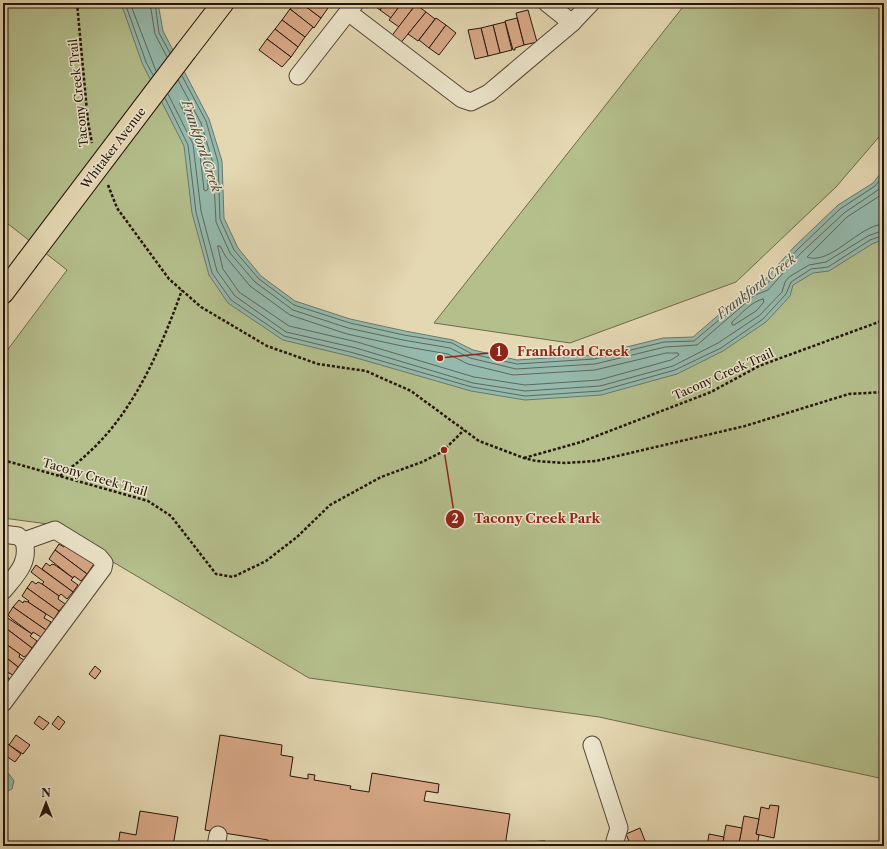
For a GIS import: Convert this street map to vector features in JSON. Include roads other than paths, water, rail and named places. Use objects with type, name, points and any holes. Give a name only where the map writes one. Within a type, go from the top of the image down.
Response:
[{"type":"main road","name":"Whitaker Avenue","points":[[3,293],[223,3]]},
{"type":"street","points":[[547,3],[572,24]]},
{"type":"street","points":[[298,76],[352,8],[462,99],[471,102],[489,93],[572,24],[591,3]]},
{"type":"street","points":[[3,702],[103,568],[104,563],[99,557],[55,530],[24,541]]},
{"type":"street","points":[[3,534],[18,536],[24,541],[27,552],[24,564],[3,591]]},
{"type":"street","points":[[592,745],[619,828],[615,841],[616,846]]},
{"type":"water","points":[[121,3],[158,3],[163,31],[209,119],[222,161],[224,218],[238,248],[261,276],[295,301],[350,319],[453,340],[473,350],[517,360],[594,355],[663,338],[693,337],[751,287],[762,283],[794,247],[838,205],[873,183],[884,169],[884,239],[872,244],[829,271],[813,273],[793,285],[790,296],[766,322],[723,351],[677,374],[601,395],[525,400],[471,391],[353,357],[283,340],[228,303],[209,275],[192,213],[184,146],[142,63]]},
{"type":"water","points":[[3,773],[9,774],[14,781],[12,789],[4,793]]},
{"type":"place","name":"Frankford Creek","points":[[440,358]]},
{"type":"place","name":"Tacony Creek Park","points":[[444,450]]}]
